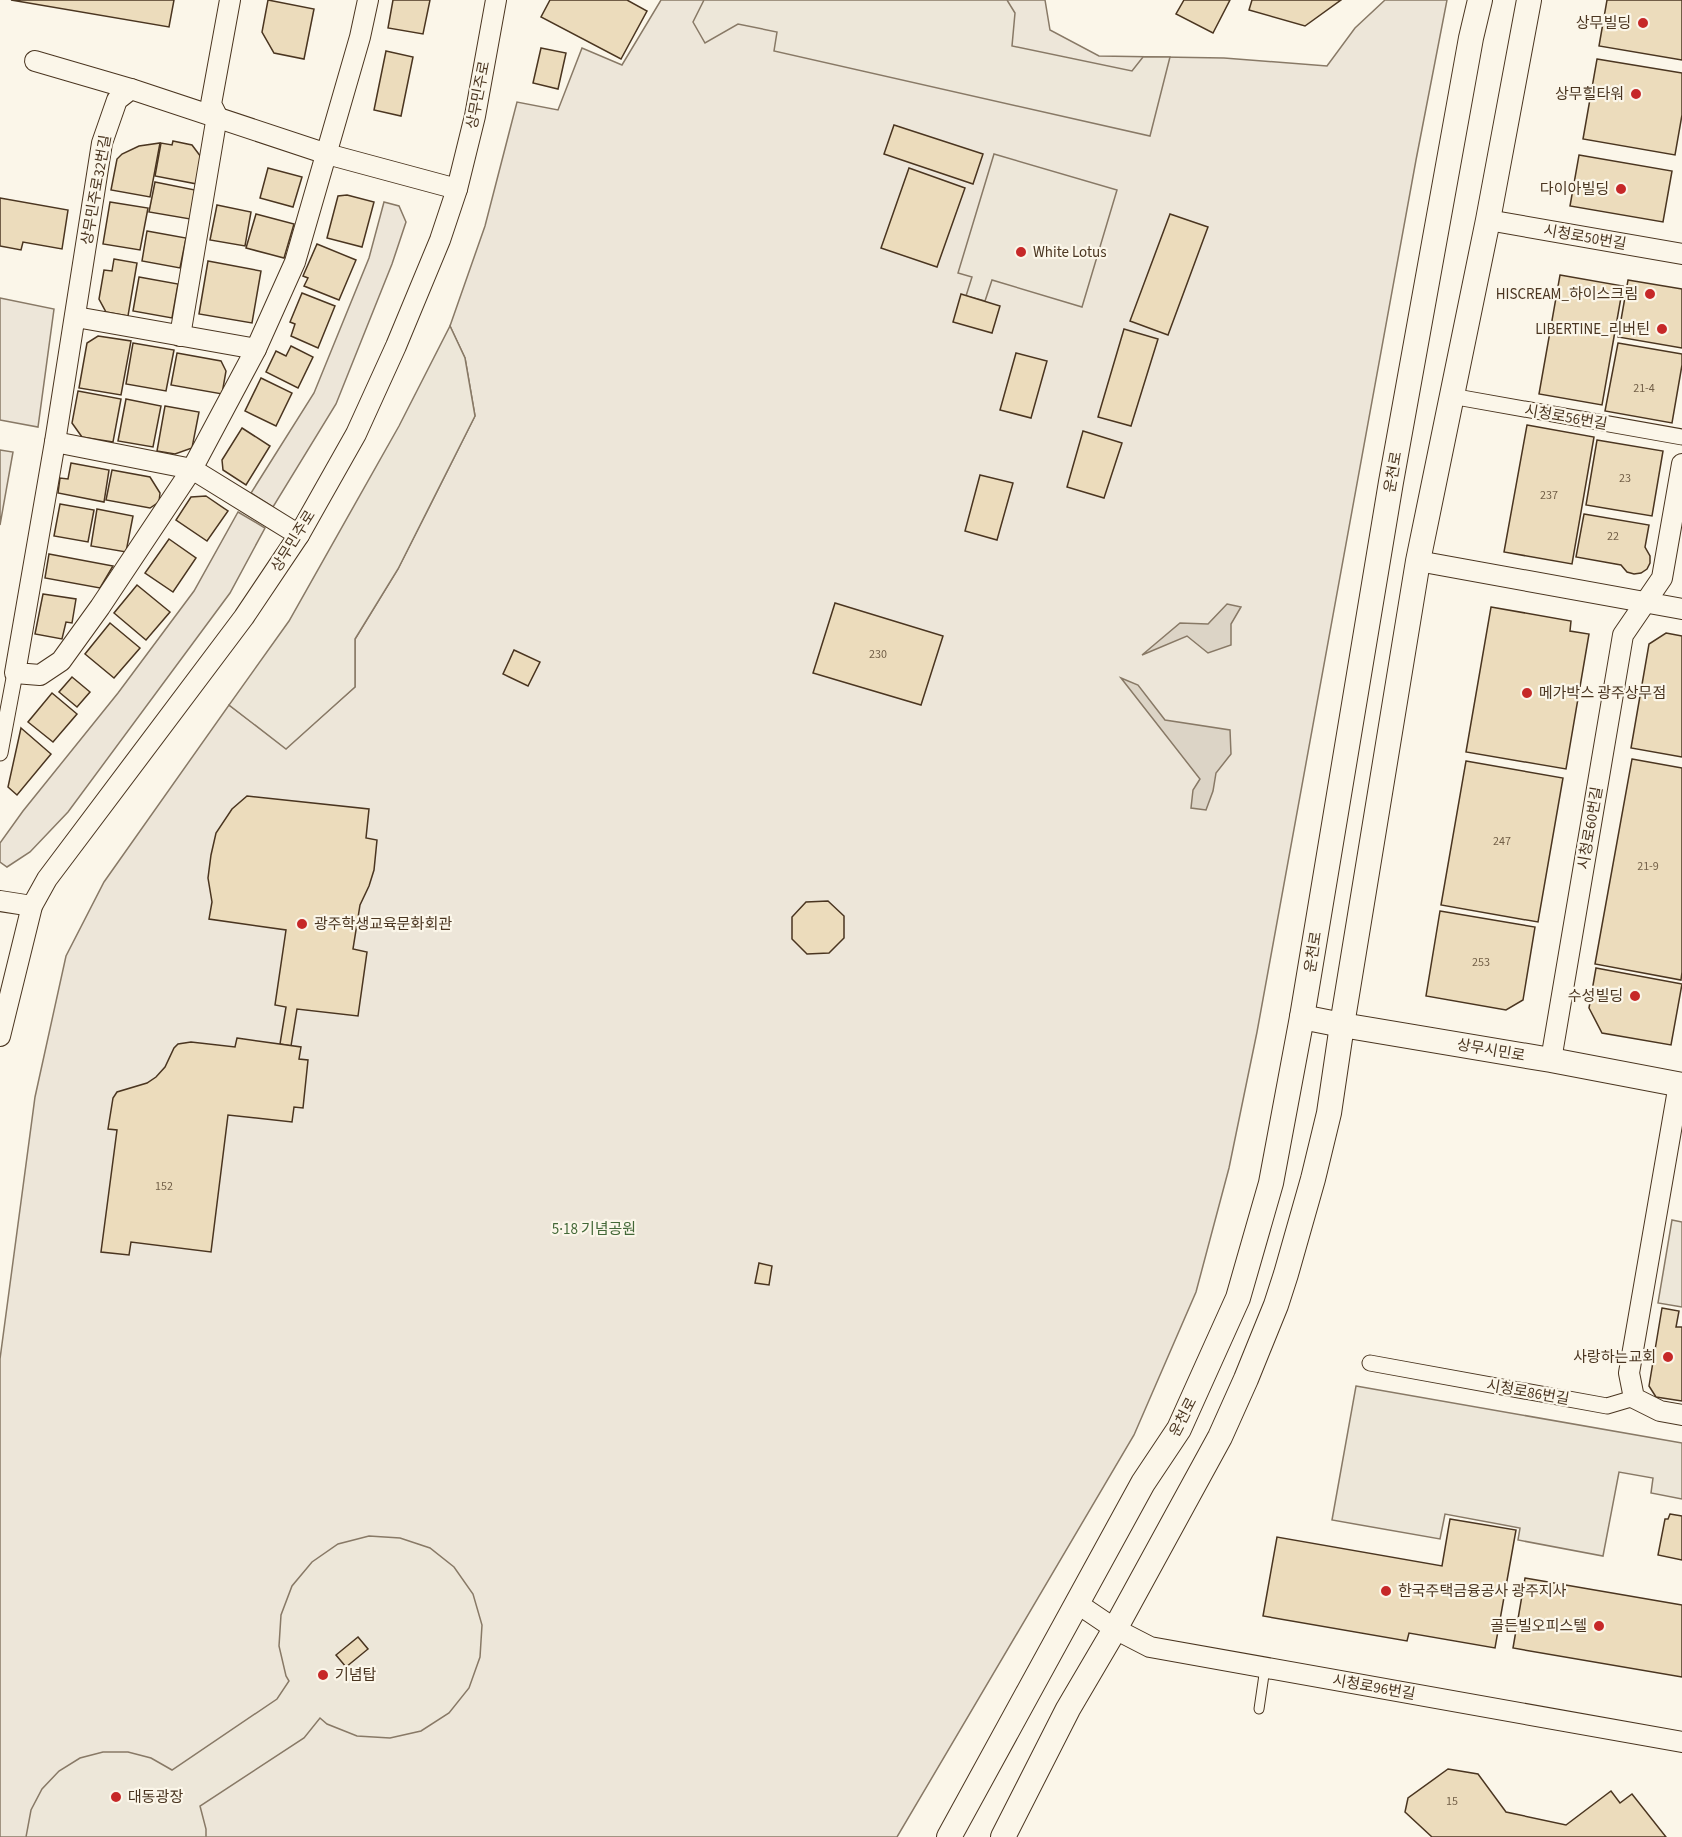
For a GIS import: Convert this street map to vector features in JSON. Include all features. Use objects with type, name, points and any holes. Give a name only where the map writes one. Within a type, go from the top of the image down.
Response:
[{"type":"street","points":[[180,336],[217,116],[212,104],[230,0]]},
{"type":"street","points":[[15,673],[40,675],[61,661],[192,469],[256,349],[295,262],[360,38],[368,0]]},
{"type":"street","name":"상무민주로","points":[[0,1036],[32,906],[47,879],[244,617],[299,535],[360,424],[396,346],[440,240],[457,189],[475,116],[496,0]]},
{"type":"street","name":"운천로","points":[[949,1837],[1143,1483],[1179,1429],[1238,1298],[1271,1183],[1302,1017],[1391,482],[1471,38],[1480,0]]},
{"type":"street","points":[[1003,1837],[1068,1709],[1115,1629],[1220,1437],[1276,1305],[1313,1179],[1329,1113],[1418,561],[1488,220],[1530,0]]},
{"type":"street","points":[[34,61],[217,116],[327,154],[457,189]]},
{"type":"street","name":"상무민주로32번길","points":[[0,753],[55,442],[102,143],[117,100],[131,89]]},
{"type":"street","name":"시청로50번길","points":[[1488,220],[1682,254]]},
{"type":"street","points":[[75,317],[256,349]]},
{"type":"street","name":"시청로56번길","points":[[1451,396],[1682,437]]},
{"type":"street","points":[[55,442],[192,469],[299,535]]},
{"type":"street","points":[[1645,602],[1662,578],[1682,464]]},
{"type":"street","points":[[1418,561],[1682,609]]},
{"type":"street","name":"시청로60번길","points":[[1551,1060],[1623,634],[1645,602]]},
{"type":"street","points":[[0,901],[32,906]]},
{"type":"street","name":"상무시민로","points":[[1302,1017],[1681,1080],[1629,1373],[1634,1398]]},
{"type":"street","name":"시청로86번길","points":[[1370,1364],[1607,1406],[1634,1398]]},
{"type":"street","points":[[1634,1398],[1660,1411],[1682,1415]]},
{"type":"street","name":"시청로96번길","points":[[1078,1604],[1115,1629],[1150,1647],[1682,1742]]},
{"type":"lane","points":[[1259,1709],[1265,1668]]},
{"type":"green space","name":"5·18 기념공원","points":[[661,0],[1045,0],[1050,30],[1099,56],[1224,58],[1327,66],[1355,28],[1385,0],[1447,0],[1257,1032],[1229,1168],[1196,1292],[1134,1435],[897,1837],[0,1837],[0,1359],[35,1097],[66,956],[104,882],[229,705],[286,748],[355,687],[355,639],[398,569],[475,416],[465,358],[450,326],[485,226],[517,102],[558,110],[582,48],[622,65]]},
{"type":"green space","points":[[384,202],[399,206],[406,222],[392,264],[336,404],[273,507],[251,493],[314,393],[369,258]]},
{"type":"green space","points":[[0,298],[54,309],[38,427],[0,420]]},
{"type":"green space","points":[[0,450],[13,452],[0,525]]},
{"type":"green space","points":[[238,512],[265,528],[230,593],[68,812],[30,852],[7,867],[0,862],[0,843],[118,693],[194,591]]},
{"type":"shaded area","points":[[704,0],[1007,0],[1015,13],[1012,46],[1132,71],[1143,57],[1170,57],[1150,136],[774,51],[777,32],[738,24],[705,43],[693,22]]},
{"type":"shaded area","points":[[994,154],[1117,190],[1082,307],[992,280],[985,301],[966,296],[972,277],[958,273]]},
{"type":"shaded area","points":[[450,326],[465,358],[475,416],[398,569],[355,639],[355,687],[286,749],[229,705],[289,621],[399,426]]},
{"type":"shaded area","points":[[1227,604],[1241,607],[1231,624],[1231,645],[1208,653],[1187,636],[1142,655],[1180,623],[1208,624]]},
{"type":"shaded area","points":[[1121,678],[1138,685],[1165,720],[1230,730],[1231,754],[1216,773],[1213,791],[1206,810],[1191,808],[1193,790],[1200,779]]},
{"type":"shaded area","points":[[1672,1220],[1682,1222],[1682,1307],[1658,1303]]},
{"type":"shaded area","points":[[1356,1386],[1682,1443],[1682,1499],[1651,1493],[1653,1478],[1619,1472],[1603,1556],[1518,1540],[1520,1528],[1445,1514],[1440,1539],[1332,1520]]},
{"type":"shaded area","points":[[369,1536],[400,1538],[430,1548],[454,1567],[473,1594],[482,1625],[480,1657],[469,1688],[449,1713],[421,1731],[390,1738],[357,1736],[327,1724],[320,1718],[304,1738],[200,1806],[206,1837],[26,1837],[31,1810],[42,1789],[59,1771],[80,1758],[103,1752],[128,1752],[151,1758],[172,1770],[277,1699],[289,1681],[279,1646],[281,1615],[292,1586],[312,1562],[338,1544]]},
{"type":"building","points":[[11,0],[174,0],[169,27]]},
{"type":"building","points":[[268,0],[314,9],[304,59],[274,53],[262,32]]},
{"type":"building","points":[[393,0],[430,0],[423,34],[388,28]]},
{"type":"building","points":[[550,0],[627,0],[647,11],[621,59],[541,17]]},
{"type":"building","points":[[1184,0],[1230,0],[1213,33],[1176,14]]},
{"type":"building","points":[[1252,0],[1341,0],[1305,26],[1249,10]]},
{"type":"building","name":"상무빌딩","points":[[1607,0],[1682,0],[1682,60],[1599,46]]},
{"type":"building","points":[[541,48],[566,53],[558,89],[533,83]]},
{"type":"building","points":[[386,51],[413,57],[401,116],[374,110]]},
{"type":"building","name":"상무힐타워","points":[[1597,59],[1682,73],[1682,115],[1675,155],[1583,139]]},
{"type":"building","points":[[894,125],[983,154],[973,184],[884,154]]},
{"type":"building","points":[[173,141],[192,145],[201,157],[197,184],[155,176],[161,143],[172,145]]},
{"type":"building","points":[[160,143],[150,197],[111,190],[117,159],[122,154],[139,146]]},
{"type":"building","name":"다이아빌딩","points":[[1579,155],[1672,171],[1663,222],[1570,206]]},
{"type":"building","points":[[268,168],[302,177],[293,207],[260,198]]},
{"type":"building","points":[[909,168],[965,188],[937,267],[881,248]]},
{"type":"building","points":[[155,182],[195,190],[190,219],[149,212]]},
{"type":"building","points":[[347,195],[374,202],[362,247],[327,238],[338,196]]},
{"type":"building","points":[[0,198],[68,210],[62,249],[23,242],[21,250],[0,246]]},
{"type":"building","points":[[110,202],[148,208],[140,250],[103,244]]},
{"type":"building","points":[[217,205],[251,212],[245,246],[210,240]]},
{"type":"building","points":[[256,214],[294,224],[284,258],[246,248]]},
{"type":"building","points":[[1170,214],[1208,227],[1168,335],[1130,321]]},
{"type":"building","points":[[147,231],[186,238],[180,268],[142,261]]},
{"type":"building","points":[[317,244],[356,260],[339,300],[304,286],[308,278],[303,276]]},
{"type":"building","points":[[114,259],[137,263],[128,316],[106,312],[99,299],[104,270],[112,271]]},
{"type":"building","points":[[208,261],[261,271],[252,323],[199,314]]},
{"type":"building","points":[[1560,275],[1623,286],[1602,405],[1539,394]]},
{"type":"building","points":[[139,277],[178,284],[172,318],[133,311]]},
{"type":"building","points":[[1628,280],[1682,289],[1682,348],[1618,337]]},
{"type":"building","points":[[302,293],[335,306],[318,348],[291,336],[295,324],[290,322]]},
{"type":"building","points":[[961,294],[1000,306],[992,333],[953,322]]},
{"type":"building","points":[[1124,329],[1158,339],[1131,426],[1098,417]]},
{"type":"building","points":[[98,336],[131,341],[121,395],[79,388],[87,343]]},
{"type":"building","points":[[133,343],[174,350],[166,391],[126,384]]},
{"type":"building","points":[[1618,343],[1682,354],[1672,423],[1605,411]]},
{"type":"building","points":[[291,346],[313,357],[298,388],[266,372],[276,351],[286,356]]},
{"type":"building","points":[[177,353],[221,361],[226,371],[222,394],[171,385]]},
{"type":"building","points":[[1016,353],[1047,361],[1031,418],[1000,410]]},
{"type":"building","points":[[261,378],[292,393],[276,426],[245,411]]},
{"type":"building","points":[[78,391],[121,399],[113,442],[82,437],[72,423]]},
{"type":"building","points":[[126,399],[161,406],[153,447],[118,441]]},
{"type":"building","points":[[165,406],[199,412],[192,448],[175,454],[157,451]]},
{"type":"building","points":[[1527,425],[1594,437],[1572,564],[1504,552]]},
{"type":"building","points":[[242,428],[270,446],[246,485],[223,470],[222,460]]},
{"type":"building","points":[[1083,431],[1122,443],[1104,498],[1067,487]]},
{"type":"building","points":[[1597,440],[1663,451],[1652,516],[1586,505]]},
{"type":"building","points":[[71,463],[109,470],[104,502],[58,493],[60,478],[68,479]]},
{"type":"building","points":[[112,470],[150,477],[160,493],[159,502],[150,508],[106,500]]},
{"type":"building","points":[[980,475],[1013,483],[997,540],[965,531]]},
{"type":"building","points":[[206,496],[228,511],[207,541],[176,520],[191,497]]},
{"type":"building","points":[[60,504],[94,510],[88,542],[54,536]]},
{"type":"building","points":[[97,509],[133,516],[126,552],[91,546]]},
{"type":"building","points":[[1584,514],[1649,525],[1645,547],[1650,556],[1647,569],[1634,574],[1627,572],[1621,565],[1576,557]]},
{"type":"building","points":[[169,539],[196,558],[173,592],[145,573]]},
{"type":"building","points":[[49,554],[113,566],[100,588],[45,578]]},
{"type":"building","points":[[137,585],[170,612],[146,640],[114,613]]},
{"type":"building","points":[[43,594],[76,599],[72,623],[66,622],[62,639],[35,634]]},
{"type":"building","points":[[835,603],[943,636],[921,705],[813,673]]},
{"type":"building","name":"메가박스 광주상무점","points":[[1491,607],[1571,621],[1570,631],[1589,634],[1566,769],[1466,752]]},
{"type":"building","points":[[110,623],[140,648],[114,678],[85,654]]},
{"type":"building","points":[[1666,633],[1682,636],[1682,757],[1631,748],[1649,644]]},
{"type":"building","points":[[514,650],[540,662],[528,686],[503,674]]},
{"type":"building","points":[[72,677],[90,692],[77,707],[59,692]]},
{"type":"building","points":[[52,693],[77,714],[53,742],[28,722]]},
{"type":"building","points":[[21,728],[51,754],[17,795],[8,787]]},
{"type":"building","points":[[1632,759],[1682,768],[1681,980],[1595,964]]},
{"type":"building","points":[[1466,761],[1563,778],[1538,922],[1441,905]]},
{"type":"building","name":"광주학생교육문화회관","points":[[247,796],[369,809],[366,838],[377,840],[374,870],[360,905],[353,949],[367,952],[358,1016],[297,1009],[291,1046],[280,1044],[286,1007],[275,1005],[286,930],[209,919],[212,902],[208,878],[216,833],[232,809]]},
{"type":"building","points":[[828,901],[844,916],[844,938],[829,953],[807,954],[792,939],[792,917],[806,902]]},
{"type":"building","points":[[1440,911],[1535,927],[1523,1000],[1506,1010],[1426,996]]},
{"type":"building","name":"수성빌딩","points":[[1596,968],[1682,984],[1671,1045],[1602,1033],[1589,1008]]},
{"type":"building","points":[[237,1038],[301,1047],[299,1059],[308,1060],[303,1108],[294,1107],[292,1122],[228,1115],[211,1252],[131,1242],[129,1255],[101,1252],[117,1130],[108,1129],[113,1098],[117,1092],[147,1083],[156,1077],[165,1067],[178,1044],[191,1042],[235,1047]]},
{"type":"building","points":[[759,1263],[772,1266],[769,1285],[755,1283]]},
{"type":"building","name":"사랑하는교회","points":[[1662,1308],[1679,1311],[1676,1327],[1682,1327],[1682,1401],[1656,1397],[1649,1386]]},
{"type":"building","points":[[1670,1514],[1682,1516],[1682,1560],[1658,1555],[1665,1519],[1668,1519]]},
{"type":"building","name":"한국주택금융공사 광주지사","points":[[1450,1519],[1516,1530],[1495,1648],[1409,1633],[1407,1641],[1263,1616],[1277,1537],[1442,1566]]},
{"type":"building","name":"골든빌오피스텔","points":[[1525,1578],[1682,1605],[1682,1677],[1513,1648]]},
{"type":"building","points":[[358,1637],[368,1649],[346,1667],[336,1655]]},
{"type":"building","points":[[1448,1769],[1478,1774],[1506,1812],[1566,1825],[1611,1791],[1620,1803],[1632,1794],[1666,1837],[1432,1837],[1405,1812],[1408,1798]]},
{"type":"place","name":"상무빌딩","points":[[1643,23]]},
{"type":"place","name":"상무힐타워","points":[[1636,94]]},
{"type":"place","name":"다이아빌딩","points":[[1621,189]]},
{"type":"place","name":"White Lotus","points":[[1021,252]]},
{"type":"place","name":"HISCREAM_하이스크림","points":[[1650,294]]},
{"type":"place","name":"LIBERTINE_리버틴","points":[[1662,329]]},
{"type":"place","name":"메가박스 광주상무점","points":[[1527,693]]},
{"type":"place","name":"광주학생교육문화회관","points":[[302,924]]},
{"type":"place","name":"수성빌딩","points":[[1635,996]]},
{"type":"place","name":"사랑하는교회","points":[[1668,1357]]},
{"type":"place","name":"한국주택금융공사 광주지사","points":[[1386,1591]]},
{"type":"place","name":"골든빌오피스텔","points":[[1599,1626]]},
{"type":"place","name":"기념탑","points":[[323,1675]]},
{"type":"place","name":"대동광장","points":[[116,1797]]}]
